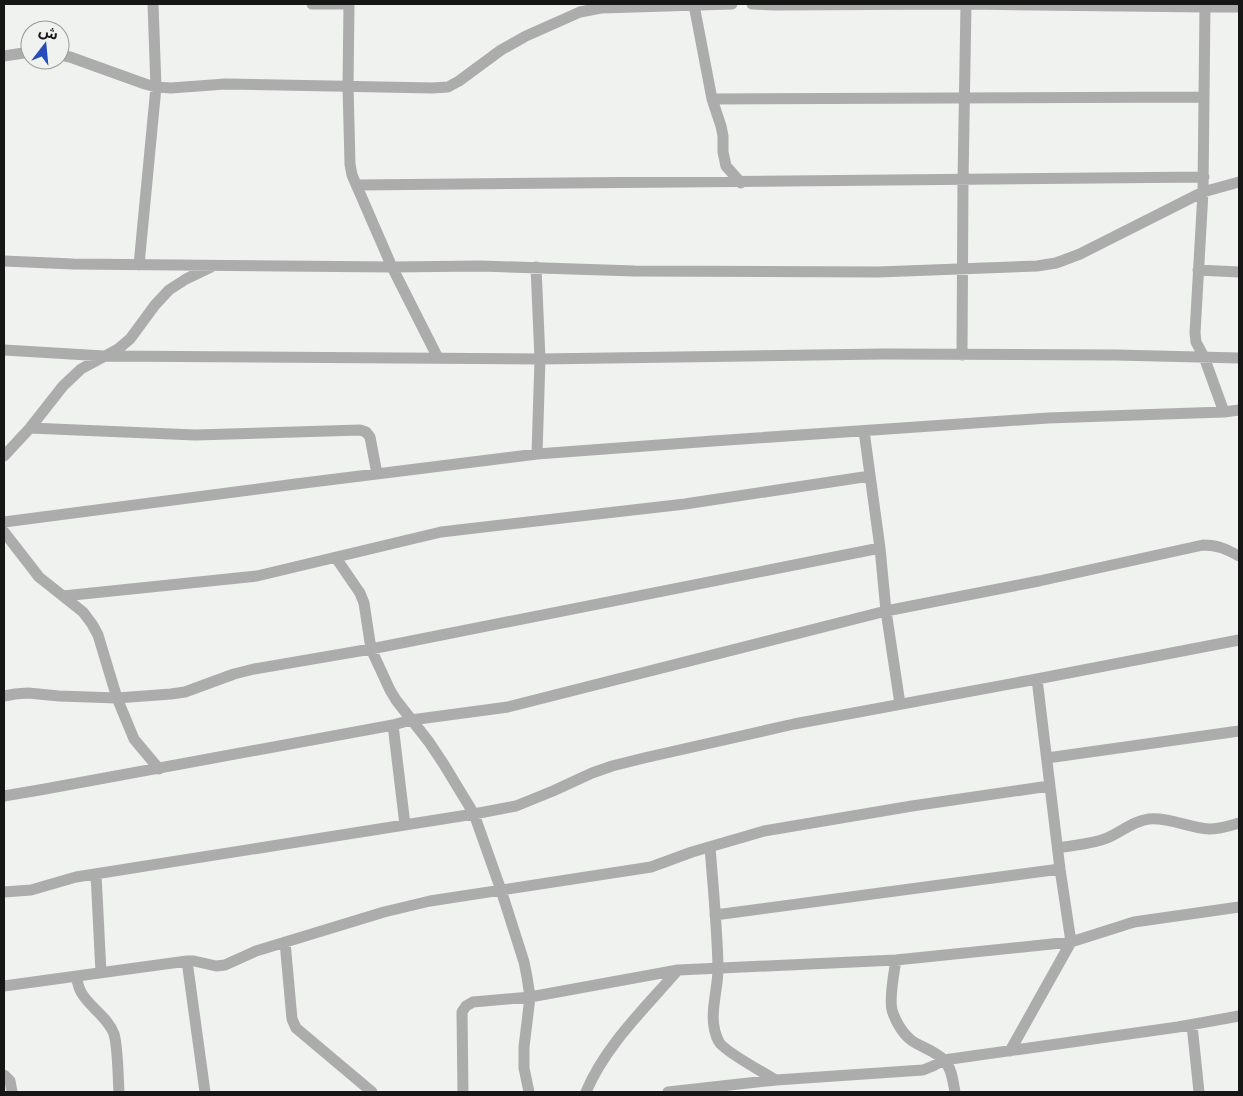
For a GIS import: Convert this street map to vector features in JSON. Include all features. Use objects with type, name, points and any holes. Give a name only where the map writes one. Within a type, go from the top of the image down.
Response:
[{"type":"street","points":[[139,265],[156,87],[153,4]]},
{"type":"street","points":[[312,4],[349,4],[348,86],[350,164],[352,174],[392,267],[438,358]]},
{"type":"street","points":[[70,57],[156,87],[171,88],[225,84],[448,87],[501,50],[526,36],[580,12],[601,8],[732,4]]},
{"type":"street","points":[[752,4],[1239,7]]},
{"type":"street","points":[[962,355],[966,4]]},
{"type":"street","points":[[694,5],[712,99],[723,136],[723,152],[726,166],[742,184]]},
{"type":"street","points":[[1205,6],[1204,177],[1195,333],[1196,342],[1204,357],[1224,412]]},
{"type":"street","points":[[4,56],[20,54]]},
{"type":"street","points":[[712,99],[1204,97]]},
{"type":"street","points":[[357,185],[742,184],[1204,177]]},
{"type":"street","points":[[4,261],[212,266],[481,266],[635,271],[868,272],[1037,266],[1056,263],[1080,254],[1203,192],[1239,182]]},
{"type":"street","points":[[4,456],[30,428],[63,386],[81,369],[130,339],[155,305],[169,290],[212,266]]},
{"type":"street","points":[[536,267],[540,359],[538,454]]},
{"type":"street","points":[[1198,270],[1239,272]]},
{"type":"street","points":[[4,350],[104,356],[540,359],[883,354],[1116,355],[1239,358]]},
{"type":"street","points":[[4,522],[538,454],[1048,418],[1239,410]]},
{"type":"street","points":[[30,428],[195,435],[360,430],[366,432],[370,437],[377,474]]},
{"type":"street","points":[[864,431],[880,548],[886,611],[900,704]]},
{"type":"street","points":[[63,596],[256,576],[441,532],[685,504],[870,476]]},
{"type":"street","points":[[4,532],[40,577],[83,612],[95,629],[116,698],[134,738],[159,768]]},
{"type":"street","points":[[4,796],[394,725],[411,720],[508,707],[886,611],[1039,581],[1203,545],[1225,548],[1239,556]]},
{"type":"street","points":[[4,696],[28,693],[116,698],[185,692],[234,674],[278,664],[371,649],[880,548]]},
{"type":"street","points":[[336,558],[360,592],[364,603],[371,649],[390,690],[429,742],[474,814],[524,962],[530,997],[524,1047],[524,1068],[529,1092]]},
{"type":"street","points":[[4,892],[31,890],[64,880],[96,874],[516,806],[612,766],[794,724],[1239,640]]},
{"type":"street","points":[[1010,1051],[1071,942],[1036,679]]},
{"type":"street","points":[[394,725],[405,825]]},
{"type":"street","points":[[1047,758],[1239,731]]},
{"type":"street","points":[[4,986],[187,961],[216,966],[225,965],[256,951],[384,912],[430,901],[651,867],[692,852],[764,831],[912,806],[1050,786]]},
{"type":"street","points":[[1058,848],[1104,839],[1137,822],[1149,819],[1209,829],[1224,828],[1239,823]]},
{"type":"street","points":[[710,847],[718,968],[713,1015],[715,1032],[719,1043],[727,1050],[776,1080]]},
{"type":"street","points":[[715,915],[1060,869]]},
{"type":"street","points":[[96,874],[101,973]]},
{"type":"street","points":[[463,1092],[462,1012],[466,1006],[473,1002],[530,997],[678,970],[896,960],[1071,942],[1134,922],[1239,907]]},
{"type":"street","points":[[285,942],[292,1019],[296,1028],[372,1092]]},
{"type":"street","points":[[896,960],[892,989],[892,1009],[901,1028],[910,1039],[944,1060],[952,1076],[955,1092]]},
{"type":"street","points":[[187,961],[206,1092]]},
{"type":"street","points":[[586,1092],[598,1067],[614,1043],[678,970]]},
{"type":"street","points":[[76,977],[84,996],[114,1034],[119,1092]]},
{"type":"street","points":[[668,1092],[776,1080],[923,1070],[944,1060],[1192,1025],[1239,1016]]},
{"type":"street","points":[[1192,1025],[1199,1092]]},
{"type":"street","points":[[4,1075],[10,1081],[12,1092]]}]
